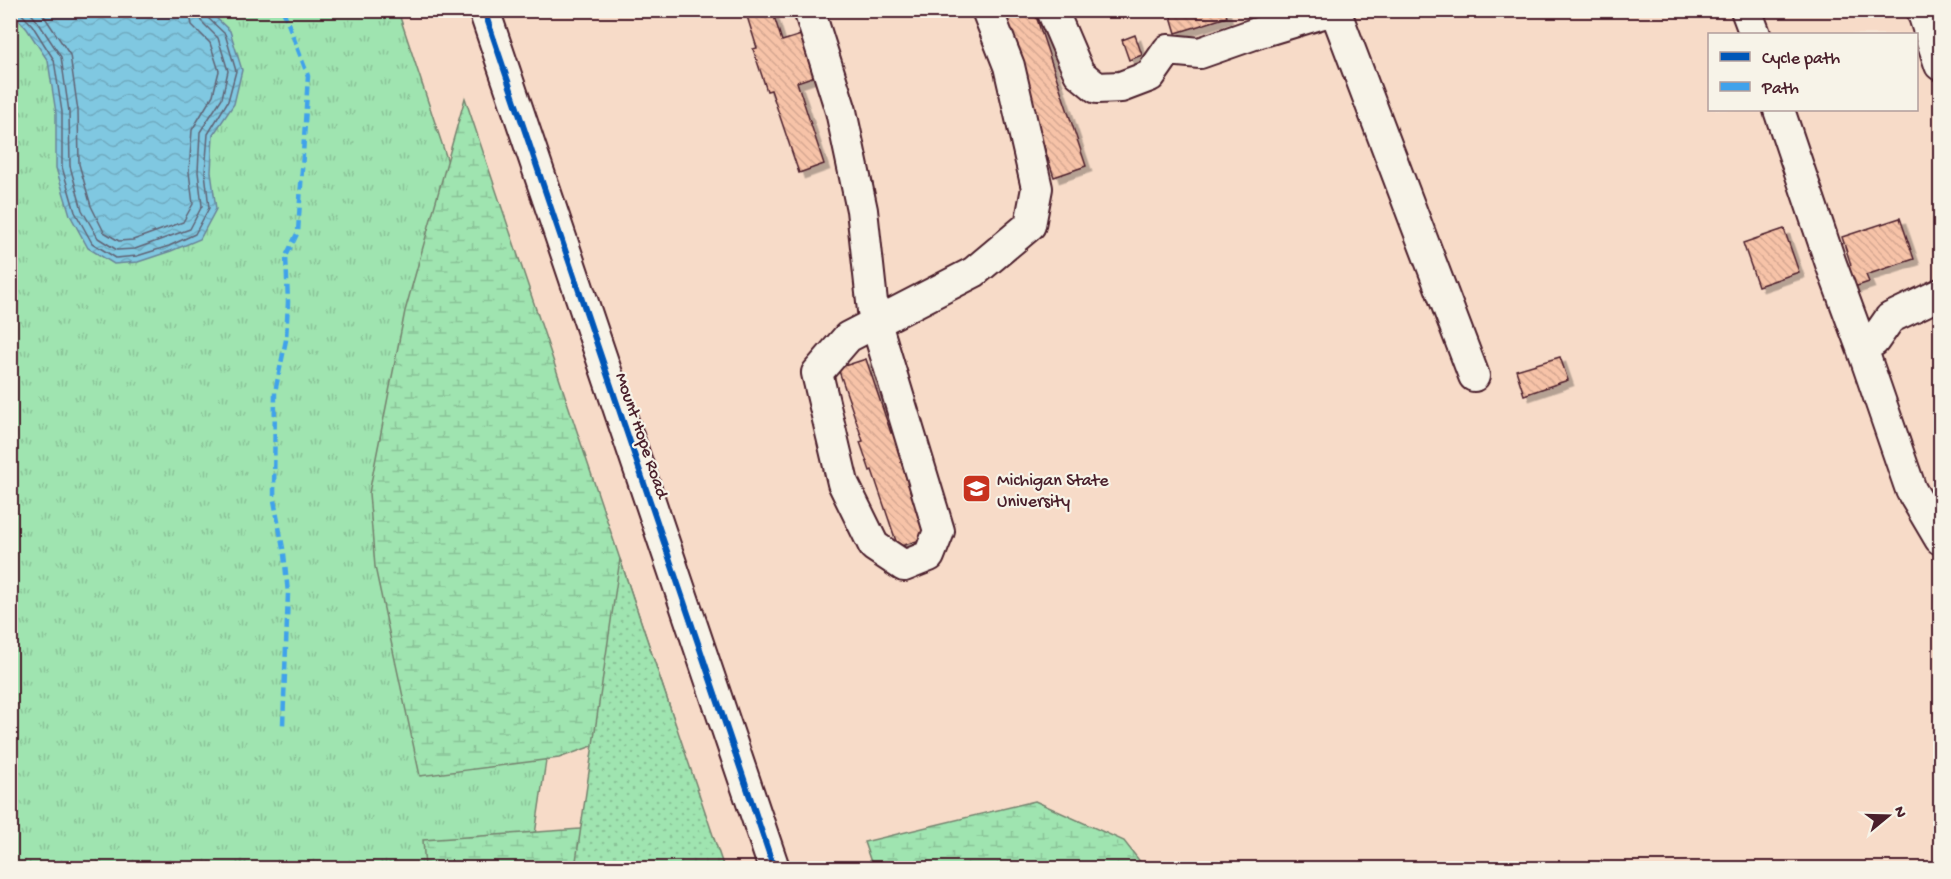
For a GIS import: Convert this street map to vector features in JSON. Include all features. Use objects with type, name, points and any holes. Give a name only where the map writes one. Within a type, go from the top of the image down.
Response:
[{"type":"street","name":"Mount Hope Road","points":[[484,10],[774,868]]},
{"type":"street","points":[[810,10],[841,111],[862,210],[873,311],[876,323],[939,531],[930,556],[904,566],[874,546],[843,483],[817,373],[848,337],[876,323],[974,272],[1030,225],[1037,188],[1009,66],[987,10]]},
{"type":"street","points":[[1052,10],[1079,74],[1097,88],[1121,87],[1150,76],[1168,50],[1200,53],[1334,10],[1474,376]]},
{"type":"street","points":[[1746,10],[1755,33]]},
{"type":"street","points":[[1922,10],[1941,65]]},
{"type":"street","points":[[1779,111],[1911,490],[1941,539]]},
{"type":"street","points":[[1862,348],[1874,341],[1890,318],[1941,294]]},
{"type":"shaded area","name":"Michigan State University","points":[[11,11],[1940,11],[1940,868],[11,868]]},
{"type":"green space","points":[[10,11],[398,11],[577,552],[530,868],[11,868]]},
{"type":"green space","points":[[465,98],[673,717],[559,758],[420,776],[375,567],[369,493],[405,311]]},
{"type":"green space","points":[[620,559],[724,868],[575,868]]},
{"type":"green space","points":[[1035,801],[1124,841],[1145,868],[873,868],[864,842]]},
{"type":"green space","points":[[638,825],[708,868],[425,868],[423,840]]},
{"type":"water","points":[[11,11],[209,11],[230,31],[242,70],[234,104],[213,135],[211,172],[216,209],[200,239],[138,262],[114,264],[88,248],[70,215],[56,168],[56,113],[48,61],[27,29]]},
{"type":"building","points":[[745,10],[772,10],[782,41],[801,35],[815,76],[797,82],[824,164],[799,173],[771,90],[767,91],[753,49],[757,48]]},
{"type":"building","points":[[999,10],[1034,10],[1086,166],[1054,177]]},
{"type":"building","points":[[1169,10],[1225,10],[1227,17],[1176,33]]},
{"type":"building","points":[[1135,35],[1142,55],[1129,60],[1122,40]]},
{"type":"building","points":[[1900,218],[1914,259],[1866,275],[1869,282],[1851,288],[1844,267],[1851,265],[1842,237]]},
{"type":"building","points":[[1784,229],[1799,272],[1758,286],[1743,243]]},
{"type":"building","points":[[1560,357],[1568,380],[1524,395],[1516,370]]},
{"type":"building","points":[[866,359],[891,433],[894,432],[903,461],[901,462],[926,538],[898,547],[860,442],[863,441],[838,368]]},
{"type":"marked path","points":[[283,10],[308,76],[298,232],[286,256],[288,302],[286,340],[275,392],[274,500],[284,554],[288,593],[283,725]]},
{"type":"cycle path","points":[[484,10],[774,868]]},
{"type":"place","name":"Michigan State University","points":[[976,489]]}]
